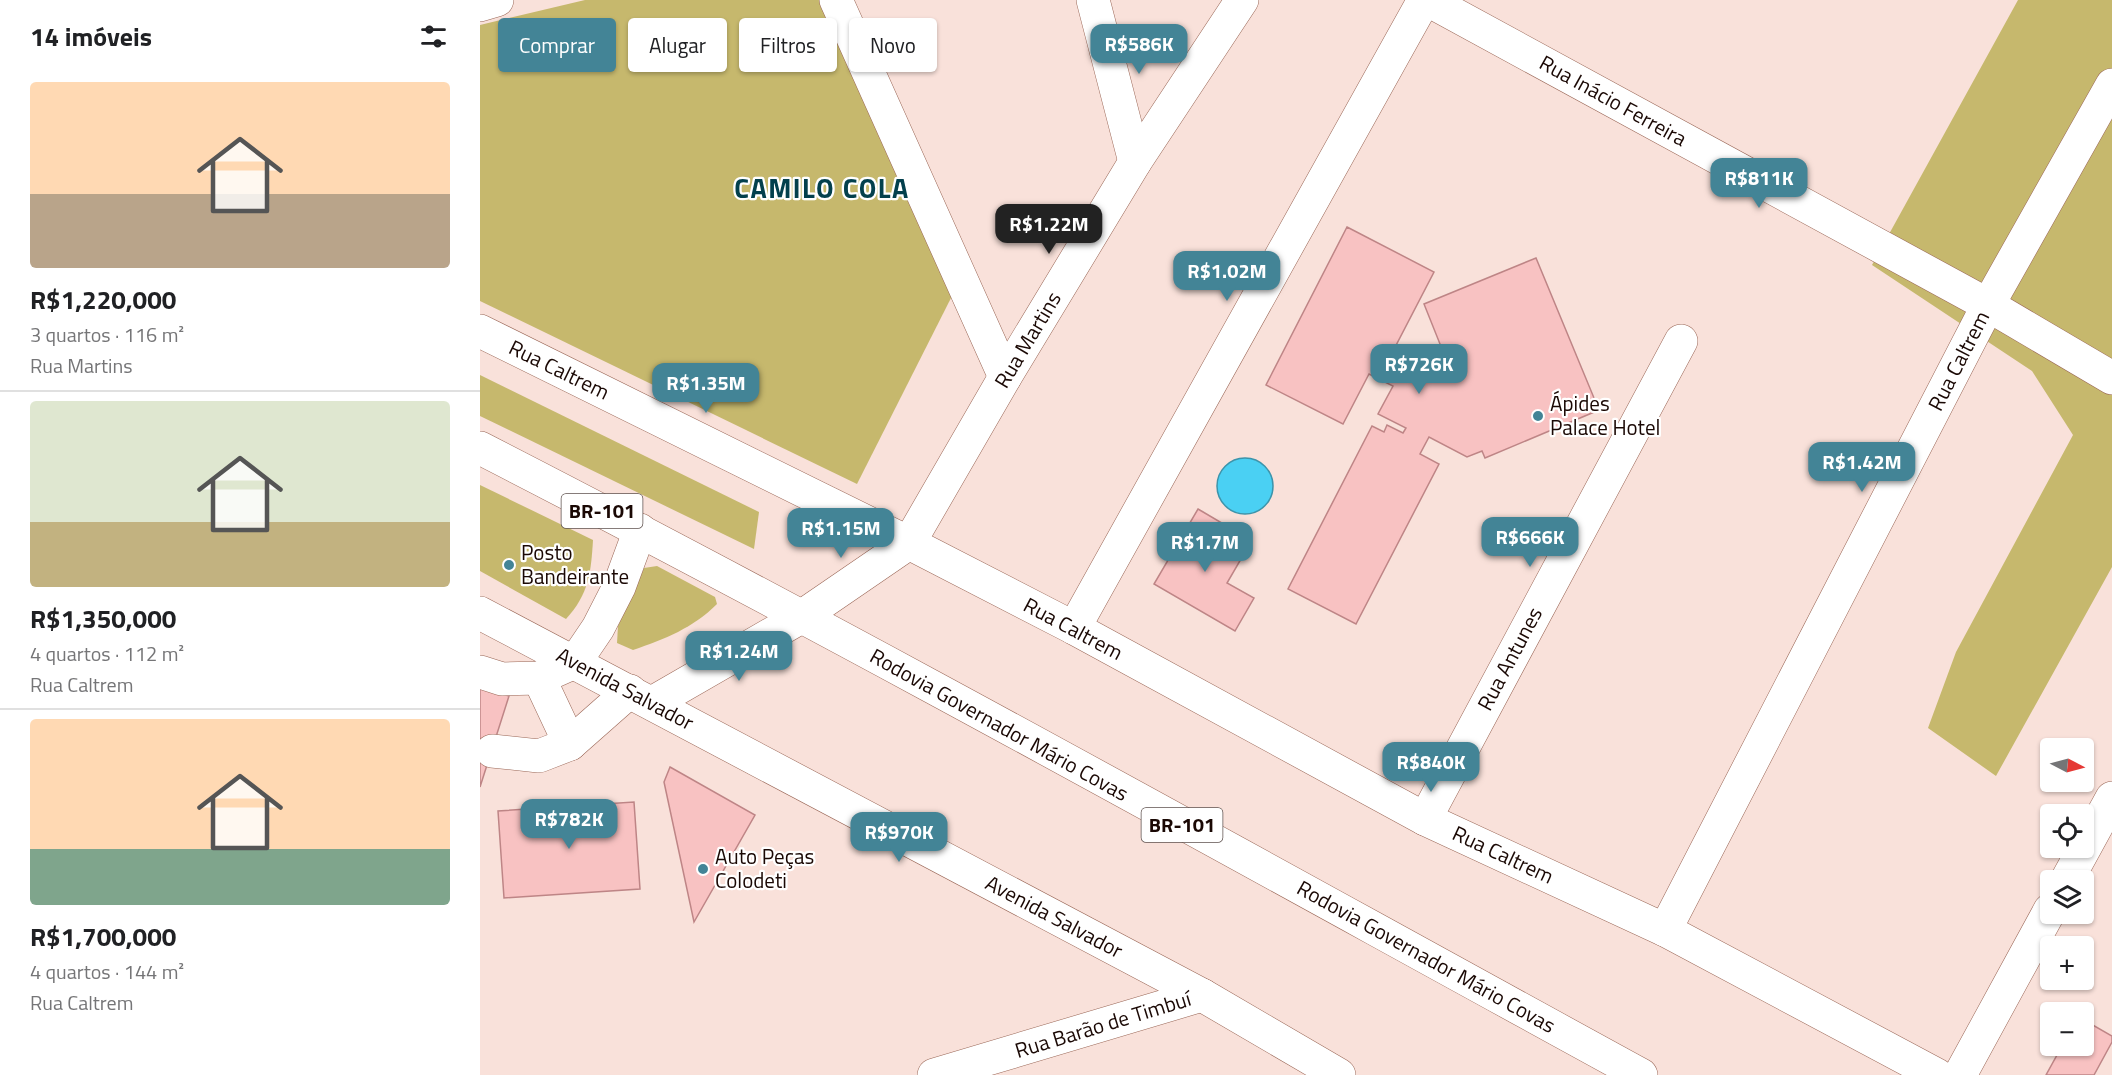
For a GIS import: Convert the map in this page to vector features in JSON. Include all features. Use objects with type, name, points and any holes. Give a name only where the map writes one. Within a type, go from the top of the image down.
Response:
[{"type":"main road","points":[[480,4],[497,0]]},
{"type":"main road","points":[[836,0],[1005,377]]},
{"type":"main road","points":[[1093,0],[1135,162]]},
{"type":"main road","name":"Rua Martins","points":[[570,744],[641,697],[801,617],[909,543],[1005,377],[1135,162],[1242,0]]},
{"type":"main road","points":[[1074,628],[1426,0]]},
{"type":"main road","name":"Rua Inácio Ferreira","points":[[1426,0],[1988,305],[2112,378]]},
{"type":"main road","name":"Rua Caltrem","points":[[1665,930],[1988,305],[2112,85]]},
{"type":"main road","name":"Rua Caltrem","points":[[480,331],[909,543],[1074,628],[1425,819],[1665,930],[1937,1075]]},
{"type":"main road","name":"Rua Antunes","points":[[1425,819],[1681,341]]},
{"type":"main road","name":"Rodovia Governador Mário Covas","points":[[480,448],[640,530],[1641,1075]]},
{"type":"main road","points":[[480,672],[502,679],[539,678],[575,662],[598,628],[619,587],[640,530]]},
{"type":"main road","name":"Avenida Salvador","points":[[480,613],[1202,995],[1339,1075]]},
{"type":"main road","points":[[492,751],[539,756],[570,744],[539,678]]},
{"type":"main road","points":[[2072,870],[2112,798]]},
{"type":"main road","points":[[1959,1075],[2042,924]]},
{"type":"main road","name":"Rua Barão de Timbuí","points":[[934,1075],[1202,995]]},
{"type":"shaded area","points":[[585,0],[824,0],[832,18],[739,18],[739,72],[837,72],[837,30],[849,58],[849,72],[855,72],[952,296],[857,484],[480,301],[480,25],[498,21],[498,72],[616,72],[616,18],[509,18]]},
{"type":"shaded area","points":[[2018,0],[2112,0],[2112,567],[1996,776],[1928,728],[1956,652],[2073,435],[2032,371],[1872,265]]},
{"type":"shaded area","points":[[480,375],[759,512],[754,549],[480,416]]},
{"type":"shaded area","points":[[480,485],[593,540],[591,562],[584,591],[580,601],[566,619],[480,571]]},
{"type":"shaded area","points":[[657,566],[715,597],[717,604],[698,620],[678,632],[633,650],[617,643],[618,626],[644,568]]},
{"type":"water","points":[[1239,458],[1251,458],[1265,466],[1273,480],[1271,497],[1265,506],[1251,514],[1239,514],[1222,502],[1217,492],[1217,480],[1229,463]]},
{"type":"building","points":[[1347,227],[1434,272],[1390,357],[1435,380],[1452,374],[1424,304],[1536,258],[1599,410],[1485,458],[1482,451],[1467,457],[1429,437],[1420,454],[1439,464],[1356,624],[1288,589],[1372,426],[1384,432],[1387,425],[1403,433],[1406,428],[1378,414],[1393,386],[1369,374],[1343,424],[1266,385]]},
{"type":"building","points":[[1198,509],[1227,526],[1216,545],[1241,559],[1227,583],[1254,598],[1235,631],[1154,584]]},
{"type":"building","points":[[480,687],[509,696],[480,787]]},
{"type":"building","name":"Auto Peças Colodeti","points":[[670,767],[755,815],[694,922],[664,782]]},
{"type":"building","points":[[634,802],[640,889],[504,898],[498,811]]},
{"type":"building","points":[[2094,1026],[2112,1036],[2112,1042],[2094,1075],[2046,1075],[2056,1056],[2094,1056]]},
{"type":"place","name":"Ápides Palace Hotel","points":[[1538,416]]},
{"type":"place","name":"Posto Bandeirante","points":[[509,565]]},
{"type":"place","name":"Auto Peças Colodeti","points":[[703,869]]},
{"type":"district","name":"CAMILO COLA","points":[[822,189]]}]
